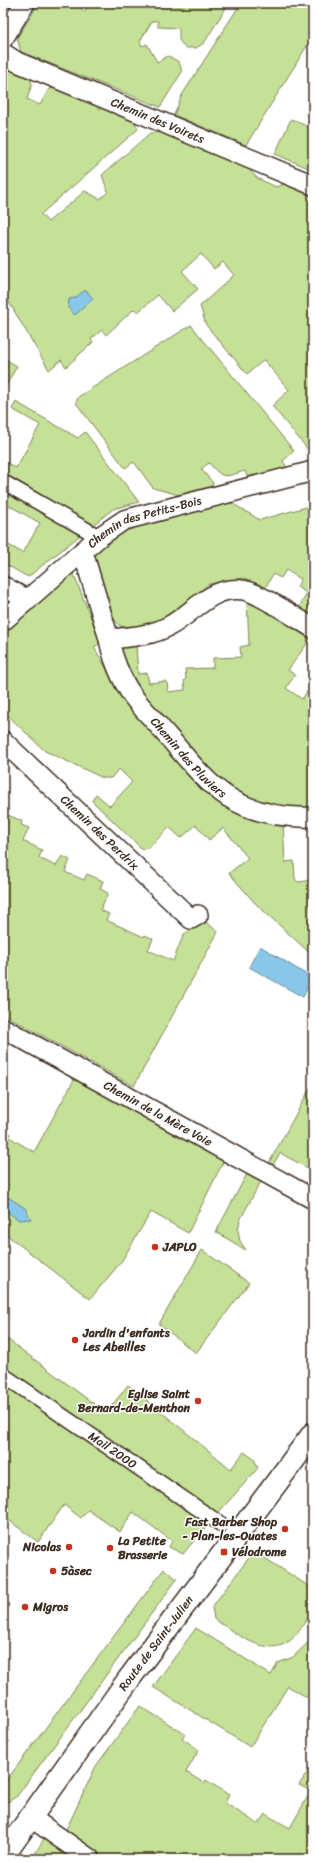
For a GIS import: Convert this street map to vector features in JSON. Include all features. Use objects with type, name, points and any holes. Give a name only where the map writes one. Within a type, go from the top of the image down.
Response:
[{"type":"main road","name":"Route de Saint-Julien","points":[[7,1843],[30,1817],[129,1679],[313,1434]]},
{"type":"street","points":[[3,39],[25,3]]},
{"type":"street","name":"Chemin des Voirets","points":[[3,53],[17,62],[313,185]]},
{"type":"street","name":"Chemin des Petits-Bois","points":[[3,621],[99,537],[124,520],[313,471]]},
{"type":"street","points":[[3,482],[99,537]]},
{"type":"street","name":"Chemin des Pluviers","points":[[83,552],[109,638],[111,651],[132,694],[215,788],[229,798],[264,812],[290,817],[313,817]]},
{"type":"street","points":[[3,586],[28,600]]},
{"type":"street","points":[[109,638],[142,636],[157,632],[172,625],[211,596],[233,590],[244,590],[255,595],[313,628]]},
{"type":"street","name":"Chemin des Perdrix","points":[[3,741],[191,919],[198,915]]},
{"type":"street","name":"Chemin de la Mère Voie","points":[[3,1028],[313,1199]]},
{"type":"street","name":"Mail 2000","points":[[3,1375],[222,1525]]},
{"type":"street","points":[[30,1817],[90,1859]]},
{"type":"green space","points":[[39,3],[71,3],[85,11],[90,3],[229,3],[204,43],[196,48],[185,48],[179,40],[179,28],[158,27],[158,21],[152,21],[140,41],[142,46],[147,44],[157,62],[168,56],[179,62],[182,72],[160,107],[21,52],[17,38]]},
{"type":"green space","points":[[241,3],[313,3],[313,36],[246,145],[174,115],[182,95]]},
{"type":"green space","points":[[9,67],[30,78],[32,84],[27,99],[40,105],[48,90],[57,86],[132,117],[138,129],[41,214],[48,222],[85,191],[100,199],[108,192],[102,175],[150,133],[165,132],[245,165],[257,178],[276,187],[288,183],[313,194],[313,451],[310,452],[272,406],[289,390],[264,360],[247,374],[206,325],[200,306],[234,275],[223,262],[214,269],[201,254],[182,271],[198,289],[172,311],[158,295],[138,312],[134,309],[106,335],[102,330],[91,339],[93,342],[66,367],[61,360],[49,370],[3,292],[3,69]]},
{"type":"green space","points":[[291,119],[313,129],[313,170],[275,154]]},
{"type":"green space","points":[[191,325],[294,451],[283,461],[287,468],[248,479],[245,471],[228,476],[221,475],[209,463],[201,469],[213,483],[211,489],[183,496],[153,488],[134,462],[125,468],[76,403],[78,397]]},
{"type":"green space","points":[[3,358],[17,366],[3,391]]},
{"type":"green space","points":[[16,402],[78,438],[85,432],[139,502],[113,509],[28,577],[3,563],[3,542],[23,553],[40,523],[3,502],[3,461],[16,468],[40,425],[12,409]]},
{"type":"green space","points":[[225,499],[260,520],[313,505],[313,621],[297,611],[307,593],[297,587],[301,579],[286,570],[281,578],[273,574],[264,590],[244,578],[209,584],[169,617],[135,630],[126,629],[119,625],[111,616],[92,562],[94,550],[123,526]]},
{"type":"green space","points":[[72,570],[101,643],[94,647],[120,692],[208,795],[223,802],[283,823],[285,862],[294,861],[295,879],[298,882],[313,880],[313,956],[254,902],[229,873],[248,858],[223,828],[209,840],[196,825],[181,838],[169,827],[149,848],[142,849],[92,801],[96,794],[110,806],[132,782],[119,769],[111,778],[103,778],[45,751],[3,711],[3,629]]},
{"type":"green space","points":[[247,598],[313,635],[288,670],[295,675],[286,688],[302,699],[313,683],[313,808],[296,809],[263,804],[237,793],[214,776],[141,693],[124,662],[120,646],[136,645],[138,674],[147,673],[149,683],[167,681],[168,692],[185,690],[185,669],[213,668],[213,658],[241,657],[240,647],[249,645]]},
{"type":"green space","points":[[3,813],[22,821],[21,825],[29,828],[23,841],[42,850],[39,858],[56,866],[62,856],[70,860],[65,872],[84,880],[87,874],[103,881],[100,889],[108,893],[100,910],[109,914],[106,920],[144,937],[145,935],[153,939],[148,950],[173,961],[184,934],[206,922],[218,932],[134,1086],[3,1014]]},
{"type":"green space","points":[[75,1078],[225,1158],[188,1233],[151,1212],[121,1262],[90,1299],[3,1232],[3,1129],[11,1134],[9,1137],[34,1152]]},
{"type":"green space","points":[[313,1083],[313,1171],[280,1153],[273,1165],[269,1163]]},
{"type":"green space","points":[[248,1172],[268,1180],[260,1183],[240,1220],[238,1230],[240,1241],[246,1250],[216,1232]]},
{"type":"green space","points":[[202,1250],[249,1283],[196,1353],[159,1324]]},
{"type":"green space","points":[[3,1336],[106,1413],[128,1385],[231,1469],[244,1452],[254,1459],[258,1468],[183,1554],[169,1547],[172,1541],[133,1512],[120,1532],[88,1510],[81,1518],[64,1505],[38,1542],[3,1516]]},
{"type":"green space","points":[[254,1551],[313,1589],[312,1610],[308,1617],[291,1640],[281,1645],[270,1647],[247,1640],[214,1619],[212,1607]]},
{"type":"green space","points":[[164,1569],[177,1579],[17,1796],[8,1802],[3,1801],[3,1782],[6,1781]]},
{"type":"green space","points":[[196,1628],[271,1675],[278,1663],[293,1657],[313,1638],[313,1701],[288,1686],[250,1747],[153,1687]]},
{"type":"green space","points":[[140,1706],[185,1734],[182,1738],[199,1750],[186,1772],[204,1783],[206,1780],[229,1795],[225,1803],[258,1824],[265,1814],[290,1828],[311,1791],[299,1785],[313,1764],[313,1859],[103,1859],[65,1832],[96,1766]]},
{"type":"green space","points":[[45,1837],[75,1859],[32,1859]]},
{"type":"water","points":[[84,291],[87,291],[93,299],[75,315],[68,308],[69,299],[75,298]]},
{"type":"water","points":[[260,946],[312,978],[303,997],[249,967]]},
{"type":"water","points":[[3,1194],[25,1208],[31,1219],[19,1220],[3,1209]]},
{"type":"place","name":"JAPLO","points":[[155,1247]]},
{"type":"place","name":"Jardin d'enfants Les Abeilles","points":[[75,1340]]},
{"type":"place","name":"Eglise Saint Bernard-de-Menthon","points":[[198,1401]]},
{"type":"place","name":"Fast Barber Shop - Plan-les-Ouates","points":[[285,1529]]},
{"type":"place","name":"Nicolas","points":[[69,1547]]},
{"type":"place","name":"La Petite Brasserie","points":[[110,1548]]},
{"type":"place","name":"Vélodrome","points":[[224,1552]]},
{"type":"place","name":"5àsec","points":[[53,1571]]},
{"type":"place","name":"Migros","points":[[25,1607]]}]
